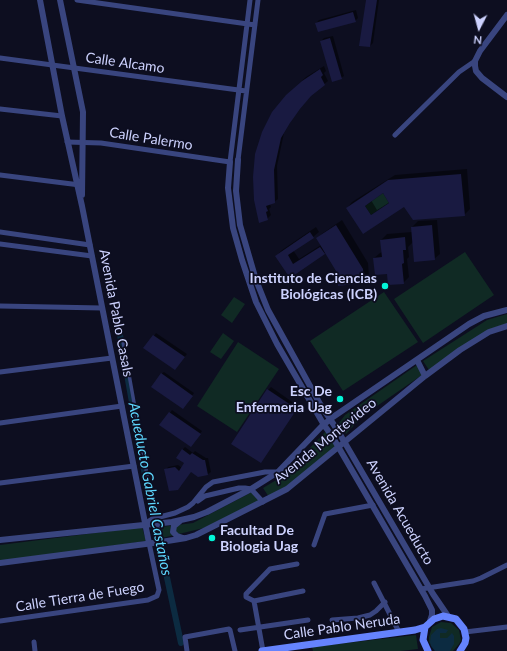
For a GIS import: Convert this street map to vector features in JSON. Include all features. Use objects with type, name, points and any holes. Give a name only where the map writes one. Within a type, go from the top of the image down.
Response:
[{"type":"main road","name":"Calle Pablo Neruda","points":[[262,651],[305,648],[399,632],[428,624],[438,617],[448,616]]},
{"type":"main road","points":[[448,616],[459,622],[465,632],[467,651]]},
{"type":"main road","points":[[428,624],[424,631],[423,640],[428,651]]},
{"type":"main road","points":[[460,651],[465,643]]},
{"type":"street","name":"Avenida Pablo Casals","points":[[40,0],[67,142],[79,185],[144,524],[159,590]]},
{"type":"street","name":"Avenida Pablo Casals","points":[[60,0],[83,112],[83,141],[79,185]]},
{"type":"street","points":[[77,0],[255,25]]},
{"type":"street","points":[[250,0],[238,90],[228,188],[233,228],[256,302],[277,344],[327,423]]},
{"type":"street","points":[[258,0],[238,160],[236,191],[240,225],[263,299],[327,423]]},
{"type":"street","points":[[395,135],[459,72],[475,61],[480,51],[507,15]]},
{"type":"street","name":"Calle Alcamo","points":[[0,58],[246,91]]},
{"type":"street","points":[[475,61],[476,71],[482,78],[507,97]]},
{"type":"street","points":[[0,108],[62,116]]},
{"type":"street","name":"Calle Palermo","points":[[67,142],[83,141],[230,162]]},
{"type":"street","points":[[0,175],[79,185]]},
{"type":"street","points":[[0,232],[90,245]]},
{"type":"street","points":[[0,244],[92,256]]},
{"type":"street","points":[[256,302],[263,299]]},
{"type":"street","points":[[0,306],[102,308]]},
{"type":"street","name":"Avenida Montevideo","points":[[0,540],[144,524],[157,521],[181,520],[207,512],[251,489],[278,472],[327,423],[469,324],[484,316],[507,310]]},
{"type":"street","name":"Avenida Montevideo","points":[[0,563],[162,542],[196,535],[287,489],[425,376],[460,350],[489,332],[507,326]]},
{"type":"street","points":[[123,341],[157,521],[164,549]]},
{"type":"street","points":[[0,372],[112,358]]},
{"type":"street","points":[[417,360],[425,376]]},
{"type":"street","points":[[0,423],[122,406]]},
{"type":"street","name":"Avenida Acueducto","points":[[327,423],[338,431],[429,588],[448,616]]},
{"type":"street","name":"Avenida Acueducto","points":[[327,423],[339,447],[432,610],[432,615],[428,624]]},
{"type":"street","points":[[0,483],[134,466]]},
{"type":"street","points":[[193,503],[206,487],[213,482],[265,472],[278,472]]},
{"type":"street","points":[[364,491],[370,487]]},
{"type":"street","points":[[157,521],[176,513],[205,496],[239,488],[251,489],[263,502]]},
{"type":"street","points":[[314,545],[325,514],[373,505]]},
{"type":"street","points":[[181,520],[174,526],[172,532],[177,536],[186,538]]},
{"type":"street","points":[[297,564],[270,569],[246,594],[246,597],[254,601],[303,592]]},
{"type":"street","points":[[421,589],[473,581],[507,565]]},
{"type":"street","points":[[374,583],[399,632]]},
{"type":"street","name":"Calle Tierra de Fuego","points":[[0,621],[148,600],[157,596],[159,590]]},
{"type":"street","points":[[254,601],[262,651]]},
{"type":"street","points":[[332,620],[358,618],[370,615],[376,612],[385,602]]},
{"type":"street","points":[[240,630],[308,620]]},
{"type":"street","points":[[465,632],[507,626]]},
{"type":"street","points":[[187,651],[184,638],[186,636],[229,629],[235,651]]},
{"type":"street","points":[[34,642],[35,651]]},
{"type":"green space","points":[[383,193],[389,203],[371,215],[365,206]]},
{"type":"green space","points":[[465,252],[494,295],[423,343],[394,299]]},
{"type":"green space","points":[[384,292],[418,342],[343,391],[310,341]]},
{"type":"green space","points":[[234,297],[245,304],[232,323],[221,315]]},
{"type":"green space","points":[[507,314],[507,324],[429,370],[423,361],[487,320]]},
{"type":"green space","points":[[223,333],[234,341],[221,359],[210,352]]},
{"type":"green space","points":[[238,342],[279,369],[237,432],[197,406]]},
{"type":"green space","points":[[417,365],[422,375],[364,415],[346,434],[339,423],[345,415]]},
{"type":"green space","points":[[327,430],[336,446],[296,481],[269,497],[263,488],[283,476]]},
{"type":"green space","points":[[252,492],[260,501],[208,527],[162,538],[161,527],[193,523]]},
{"type":"green space","points":[[142,527],[146,541],[0,562],[0,545]]},
{"type":"green space","points":[[441,622],[451,623],[459,630],[461,640],[453,651],[435,651],[429,642],[432,627]]},
{"type":"green space","points":[[416,635],[418,649],[401,651],[313,651],[312,647]]},
{"type":"water","points":[[441,628],[448,630],[446,633],[440,633],[440,638],[447,638],[452,633],[454,636],[454,644],[450,651],[435,651],[431,646],[431,635],[437,629]]},
{"type":"building","points":[[366,0],[377,0],[370,47],[359,46]]},
{"type":"building","points":[[353,12],[356,22],[318,32],[315,23]]},
{"type":"building","points":[[330,38],[342,79],[332,82],[320,41]]},
{"type":"building","points":[[320,69],[323,75],[321,77],[325,85],[311,96],[300,109],[281,138],[274,170],[275,203],[266,206],[268,211],[266,212],[268,220],[259,223],[254,200],[253,177],[255,154],[262,132],[272,112],[286,95],[302,81]]},
{"type":"building","points":[[461,174],[465,216],[413,220],[404,207],[363,234],[346,208],[388,180]],"holes":[[[383,193],[389,203],[371,215],[365,206]]]},
{"type":"building","points":[[336,225],[363,269],[364,283],[338,286],[336,271],[316,238]]},
{"type":"building","points":[[432,225],[435,260],[414,262],[411,227]]},
{"type":"building","points":[[310,232],[314,238],[288,255],[293,264],[320,247],[325,254],[290,278],[275,256]]},
{"type":"building","points":[[405,237],[406,250],[403,250],[404,263],[402,264],[404,284],[388,285],[387,274],[375,275],[373,258],[382,257],[380,240]]},
{"type":"building","points":[[153,335],[185,357],[175,370],[143,348]]},
{"type":"building","points":[[161,373],[193,396],[183,409],[151,387]]},
{"type":"building","points":[[267,389],[297,409],[261,463],[231,444]]},
{"type":"building","points":[[169,412],[201,434],[191,447],[159,425]]},
{"type":"building","points":[[182,449],[190,455],[192,453],[205,460],[208,475],[198,477],[191,472],[178,490],[169,491],[164,469],[175,467],[179,471],[184,463],[176,458]]},
{"type":"waterway","name":"Acueducto Gabriel Castaños","points":[[120,335],[144,470],[181,643]]},
{"type":"place","name":"Instituto de Ciencias Biológicas (ICB)","points":[[385,286]]},
{"type":"place","name":"Esc De Enfermeria Uag","points":[[340,399]]},
{"type":"place","name":"Facultad De Biologia Uag","points":[[212,538]]}]
